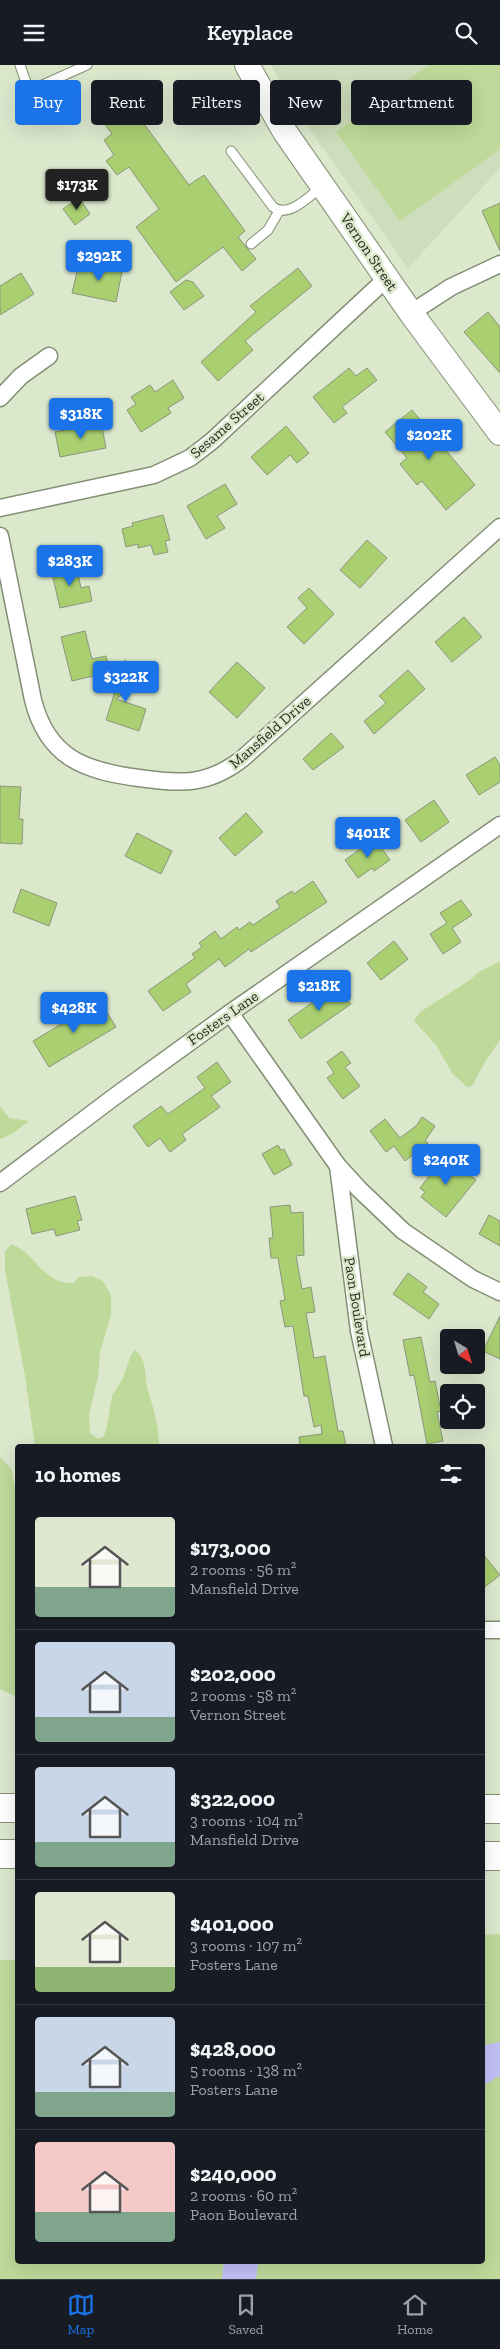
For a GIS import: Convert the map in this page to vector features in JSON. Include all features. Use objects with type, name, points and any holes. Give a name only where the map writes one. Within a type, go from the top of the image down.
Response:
[{"type":"highway","points":[[0,1808],[15,1808]]},
{"type":"highway","points":[[485,1809],[500,1809]]},
{"type":"highway","points":[[0,1854],[15,1854]]},
{"type":"highway","points":[[485,1856],[500,1856]]},
{"type":"main road","name":"Vernon Street","points":[[247,65],[285,133],[411,313],[500,433]]},
{"type":"street","points":[[411,313],[451,287],[500,264]]},
{"type":"street","name":"Sesame Street","points":[[0,508],[154,475],[190,458],[212,441],[387,278]]},
{"type":"street","points":[[3,386],[49,356]]},
{"type":"street","name":"Mansfield Drive","points":[[0,537],[36,710],[48,736],[68,756],[94,770],[178,783],[212,777],[242,759],[500,527]]},
{"type":"street","name":"Fosters Lane","points":[[0,1183],[230,1013],[500,825]]},
{"type":"street","name":"Paon Boulevard","points":[[230,1013],[338,1166],[380,1211],[402,1231],[465,1273],[500,1292]]},
{"type":"street","name":"Paon Boulevard","points":[[338,1166],[359,1331],[384,1444]]},
{"type":"street","points":[[485,1630],[500,1630]]},
{"type":"lane","points":[[20,65],[29,91],[87,65]]},
{"type":"lane","points":[[231,151],[271,205],[280,211],[289,210],[323,186]]},
{"type":"lane","points":[[251,245],[268,230],[280,211]]},
{"type":"shaded area","points":[[271,65],[500,65],[500,168],[408,268],[307,125],[341,125],[341,80],[280,80]]},
{"type":"green space","points":[[429,65],[500,65],[500,149],[400,221],[336,132],[351,121],[351,125],[472,125],[472,80],[408,80]]},
{"type":"green space","points":[[500,961],[500,1040],[486,1060],[472,1086],[467,1087],[452,1073],[436,1045],[414,1021],[420,1012],[467,982],[479,972]]},
{"type":"green space","points":[[0,1106],[9,1118],[29,1121],[12,1134],[0,1139]]},
{"type":"green space","points":[[11,1244],[19,1248],[47,1274],[63,1282],[74,1283],[78,1277],[92,1276],[103,1281],[111,1295],[111,1315],[100,1352],[98,1377],[89,1414],[90,1433],[98,1439],[103,1437],[106,1431],[112,1396],[122,1380],[131,1355],[135,1350],[144,1363],[159,1444],[35,1444],[25,1376],[5,1270],[5,1252]]},
{"type":"green space","points":[[0,1457],[12,1470],[15,1490],[15,1696],[0,1689]]},
{"type":"green space","points":[[500,1934],[500,2279],[0,2279],[0,1960],[15,1960],[15,2264],[485,2264],[485,1935]]},
{"type":"building","points":[[105,125],[145,125],[189,185],[204,175],[245,231],[238,237],[256,259],[242,271],[223,247],[176,282],[136,227],[159,209],[129,167],[117,175],[106,161],[114,155],[104,140],[112,134]]},
{"type":"building","points":[[79,198],[90,214],[75,225],[63,209]]},
{"type":"building","points":[[500,203],[500,251],[482,211]]},
{"type":"building","points":[[99,262],[123,267],[116,302],[72,293],[78,268],[97,273]]},
{"type":"building","points":[[298,268],[312,286],[245,341],[253,350],[218,381],[201,362],[256,312],[250,306]]},
{"type":"building","points":[[21,273],[34,294],[0,315],[0,286]]},
{"type":"building","points":[[186,280],[193,282],[204,296],[184,310],[170,292]]},
{"type":"building","points":[[488,312],[500,327],[500,373],[464,332]]},
{"type":"building","points":[[349,368],[356,376],[367,368],[377,380],[342,407],[347,413],[334,423],[313,397]]},
{"type":"building","points":[[173,380],[184,398],[168,408],[171,413],[141,432],[127,410],[136,404],[131,397],[150,385],[155,392]]},
{"type":"building","points":[[412,410],[475,485],[446,510],[422,481],[417,485],[400,464],[407,458],[385,432]]},
{"type":"building","points":[[101,422],[106,448],[60,457],[55,432]]},
{"type":"building","points":[[286,426],[309,453],[297,463],[290,455],[267,475],[251,457]]},
{"type":"building","points":[[225,484],[237,504],[217,516],[225,528],[206,539],[187,506]]},
{"type":"building","points":[[163,515],[170,540],[165,541],[168,552],[154,555],[151,545],[138,548],[138,544],[126,547],[122,529],[133,526],[132,523]]},
{"type":"building","points":[[367,540],[387,558],[360,588],[340,570]]},
{"type":"building","points":[[76,564],[81,588],[89,586],[92,601],[60,608],[51,569]]},
{"type":"building","points":[[309,588],[334,614],[304,644],[287,627],[307,608],[298,598]]},
{"type":"building","points":[[464,617],[482,637],[452,662],[435,642]]},
{"type":"building","points":[[85,631],[92,659],[106,656],[110,672],[72,681],[61,637]]},
{"type":"building","points":[[125,660],[139,683],[116,699],[146,709],[139,731],[106,720]]},
{"type":"building","points":[[237,662],[265,688],[237,718],[209,692]]},
{"type":"building","points":[[408,670],[425,689],[374,734],[364,721],[386,703],[379,696]]},
{"type":"building","points":[[331,733],[344,747],[313,770],[303,759]]},
{"type":"building","points":[[495,757],[500,765],[500,782],[479,795],[466,775]]},
{"type":"building","points":[[0,786],[21,787],[19,819],[23,819],[22,844],[0,843]]},
{"type":"building","points":[[434,800],[449,822],[421,842],[405,820]]},
{"type":"building","points":[[246,813],[263,832],[235,856],[219,838]]},
{"type":"building","points":[[137,833],[172,851],[161,874],[125,856]]},
{"type":"building","points":[[375,839],[390,860],[374,871],[372,868],[358,878],[345,860]]},
{"type":"building","points":[[313,881],[327,902],[251,952],[249,949],[225,967],[219,959],[186,984],[191,992],[163,1011],[148,991],[195,958],[192,954],[202,947],[199,943],[215,931],[221,939],[237,927],[239,930],[250,922],[253,925],[280,907],[276,901],[292,891],[294,894]]},
{"type":"building","points":[[21,889],[57,903],[49,926],[13,912]]},
{"type":"building","points":[[461,900],[472,915],[452,928],[461,942],[443,954],[430,934],[447,923],[440,913]]},
{"type":"building","points":[[394,941],[408,959],[381,980],[367,963]]},
{"type":"building","points":[[337,985],[351,1004],[301,1039],[288,1020]]},
{"type":"building","points":[[100,1001],[116,1027],[49,1067],[33,1041]]},
{"type":"building","points":[[342,1051],[351,1063],[345,1067],[360,1086],[343,1099],[327,1078],[334,1073],[327,1062]]},
{"type":"building","points":[[217,1062],[231,1082],[211,1096],[220,1107],[182,1134],[186,1140],[170,1152],[160,1138],[148,1147],[133,1126],[161,1106],[168,1114],[205,1088],[197,1077]]},
{"type":"building","points":[[422,1117],[435,1126],[425,1141],[428,1143],[405,1161],[394,1146],[386,1152],[370,1131],[385,1119],[400,1138],[417,1125]]},
{"type":"building","points":[[278,1145],[281,1150],[284,1149],[292,1165],[274,1175],[262,1154]]},
{"type":"building","points":[[445,1156],[476,1180],[446,1217],[421,1197],[425,1192],[420,1188]]},
{"type":"building","points":[[75,1196],[82,1220],[77,1221],[80,1230],[56,1236],[54,1229],[32,1234],[26,1209]]},
{"type":"building","points":[[290,1205],[291,1213],[303,1212],[304,1255],[296,1256],[302,1289],[311,1287],[315,1312],[306,1313],[314,1358],[325,1356],[338,1431],[343,1431],[346,1444],[300,1444],[299,1437],[322,1434],[321,1425],[314,1427],[308,1396],[304,1396],[293,1326],[285,1327],[280,1301],[285,1300],[278,1258],[271,1258],[269,1238],[273,1238],[270,1207]]},
{"type":"building","points":[[489,1215],[500,1221],[500,1246],[479,1234]]},
{"type":"building","points":[[408,1273],[427,1287],[423,1292],[439,1304],[429,1319],[393,1294]]},
{"type":"building","points":[[500,1316],[500,1359],[485,1352],[485,1347]]},
{"type":"building","points":[[421,1337],[430,1382],[435,1381],[440,1406],[440,1411],[437,1412],[443,1441],[427,1444],[414,1375],[410,1376],[403,1340]]},
{"type":"building","points":[[485,1557],[500,1575],[485,1587]]},
{"type":"waterway","points":[[485,2064],[500,2059]]},
{"type":"waterway","points":[[239,2279],[241,2264]]}]
